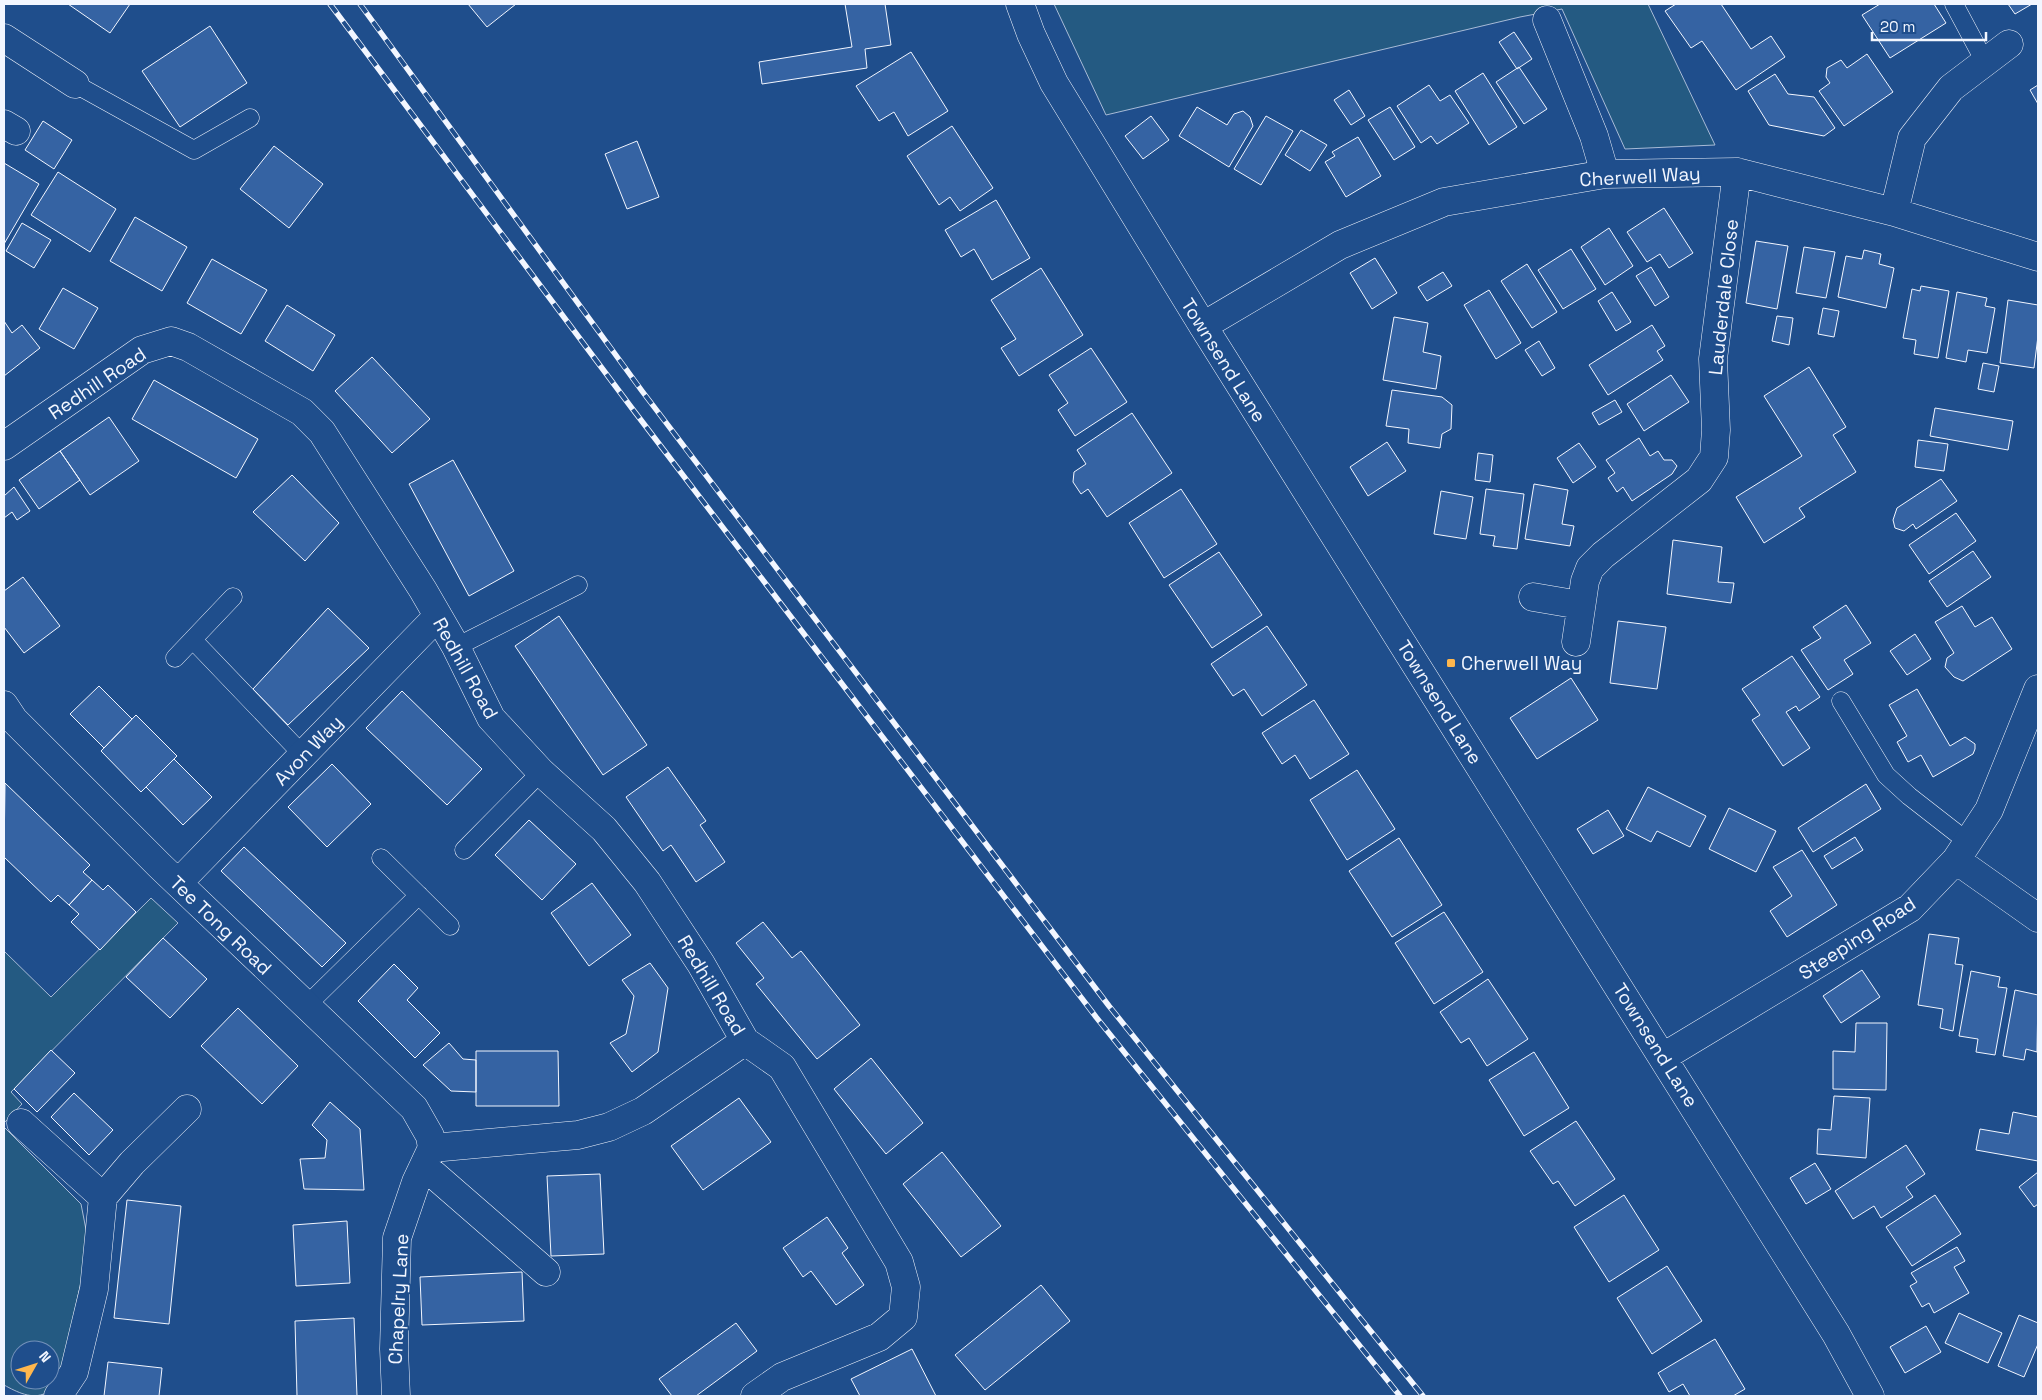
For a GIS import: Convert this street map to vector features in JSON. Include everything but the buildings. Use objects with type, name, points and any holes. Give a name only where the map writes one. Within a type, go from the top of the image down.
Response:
[{"type":"street","name":"Townsend Lane","points":[[1020,4],[1031,34],[1054,83],[1203,326],[1836,1334],[1870,1396]]},
{"type":"street","points":[[1547,20],[1594,136],[1605,174]]},
{"type":"street","points":[[4,38],[75,84]]},
{"type":"street","points":[[1894,212],[1912,138],[1951,88],[2008,44]]},
{"type":"street","name":"Cherwell Way","points":[[1203,326],[1340,245],[1444,202],[1605,174],[1737,172],[1894,212],[2038,257]]},
{"type":"street","name":"Lauderdale Close","points":[[1576,642],[1580,605],[1590,568],[1603,555],[1699,480],[1714,457],[1716,430],[1713,359],[1737,172]]},
{"type":"street","name":"Redhill Road","points":[[4,446],[142,350],[171,341],[188,348],[302,412],[322,432],[423,590],[456,647],[491,718],[541,772],[604,829],[647,882],[701,964],[745,1041],[782,1067],[899,1262],[906,1287],[903,1317],[879,1337],[782,1377],[755,1396]]},
{"type":"street","points":[[1533,597],[1580,605]]},
{"type":"street","name":"Avon Way","points":[[178,884],[438,616]]},
{"type":"street","name":"Steeping Road","points":[[1663,1057],[1910,908],[1962,851],[1988,810],[2038,689]]},
{"type":"street","name":"Tee Tong Road","points":[[4,705],[14,720],[178,884],[414,1108],[430,1136],[428,1157]]},
{"type":"street","points":[[1962,851],[2038,918]]},
{"type":"street","points":[[428,1157],[578,1135],[609,1127],[643,1111],[745,1041]]},
{"type":"street","points":[[58,1396],[74,1372],[94,1289],[103,1196],[132,1163],[187,1109]]},
{"type":"street","points":[[21,1123],[103,1196]]},
{"type":"street","points":[[428,1157],[546,1272]]},
{"type":"street","name":"Chapelry Lane","points":[[396,1396],[394,1349],[397,1238],[416,1182],[428,1157]]},
{"type":"lane","points":[[1954,4],[1986,62]]},
{"type":"lane","points":[[75,84],[194,150],[250,118]]},
{"type":"lane","points":[[456,647],[578,585]]},
{"type":"lane","points":[[175,658],[233,597]]},
{"type":"lane","points":[[193,640],[303,755]]},
{"type":"lane","points":[[1841,701],[1886,775],[1962,851]]},
{"type":"lane","points":[[464,850],[541,772]]},
{"type":"lane","points":[[381,858],[450,926]]},
{"type":"lane","points":[[306,1006],[419,895]]},
{"type":"shaded area","points":[[1054,4],[1648,4],[1715,145],[1625,149],[1562,9],[1520,17],[1106,115]]},
{"type":"shaded area","points":[[151,898],[178,923],[11,1092],[22,1104],[4,1123],[4,951],[51,997]]},
{"type":"shaded area","points":[[4,1127],[81,1204],[89,1245],[64,1361],[60,1368],[60,1340],[10,1340],[10,1388],[4,1385]]},
{"type":"shaded area","points":[[15,1390],[48,1390],[46,1393],[35,1396]]},
{"type":"railway","points":[[330,4],[631,407],[1096,1017],[1400,1396]]},
{"type":"railway","points":[[360,4],[642,391],[1109,1006],[1423,1396]]},
{"type":"place","name":"Cherwell Way","points":[[1451,663]]}]
